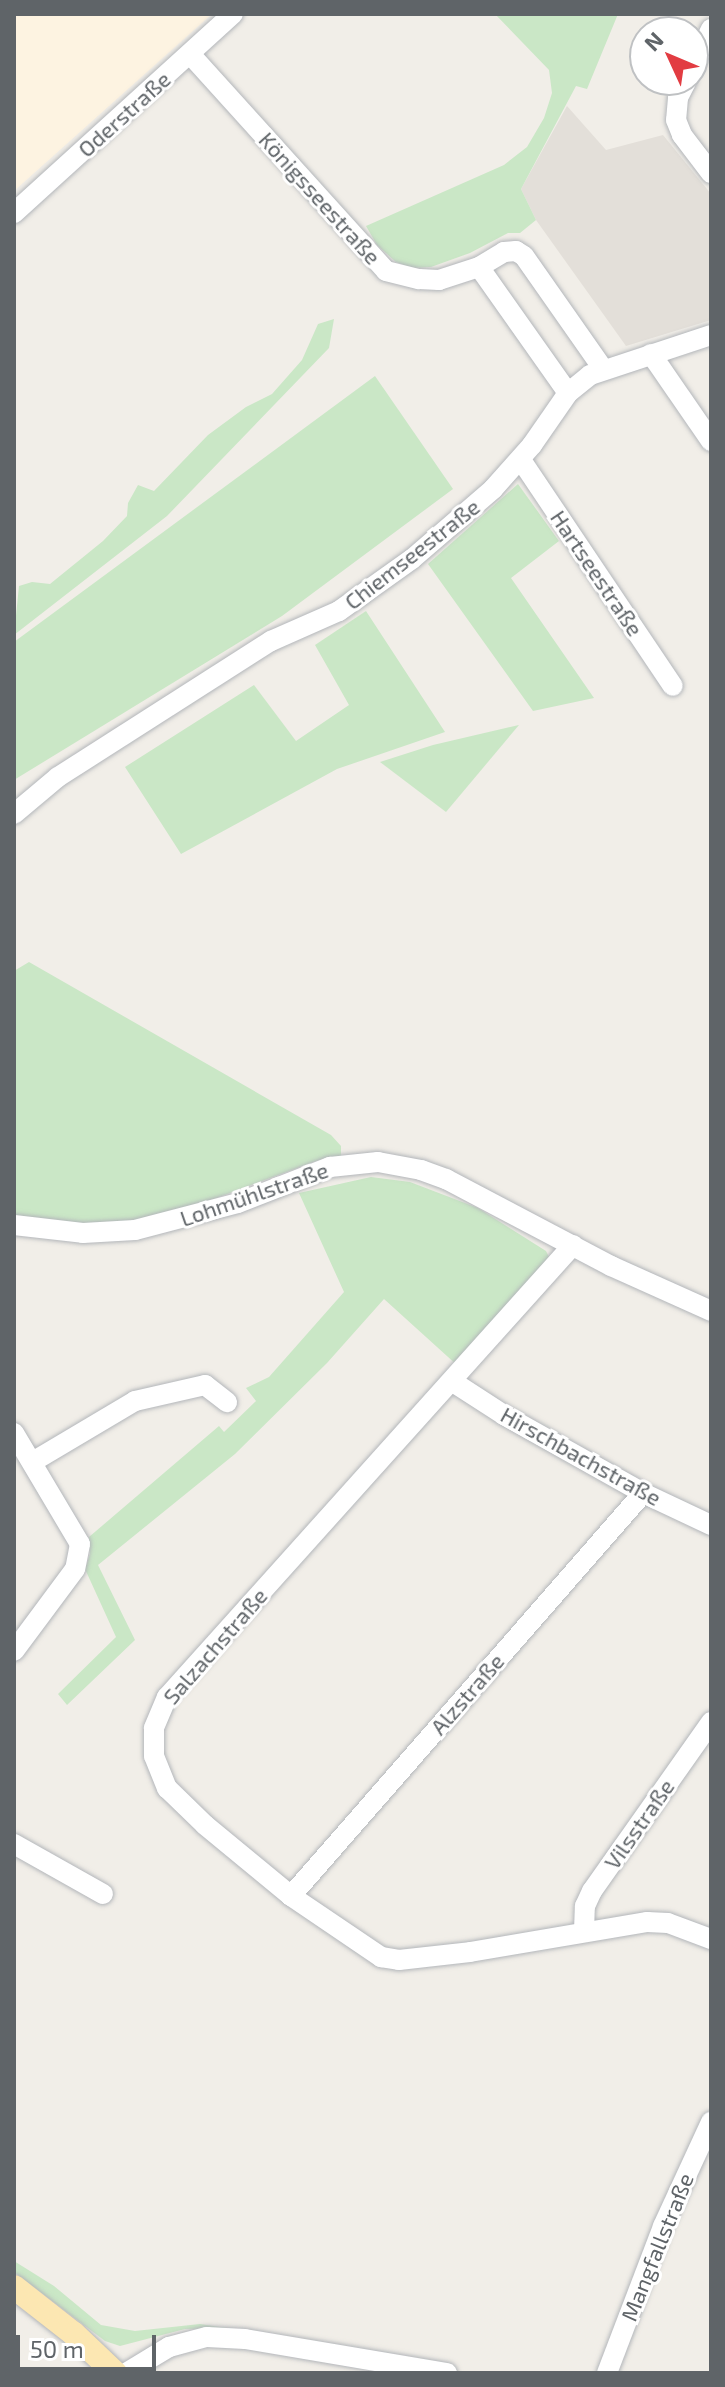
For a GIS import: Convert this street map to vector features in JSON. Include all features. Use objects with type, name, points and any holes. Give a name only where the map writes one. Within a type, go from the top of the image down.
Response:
[{"type":"main road","points":[[14,2287],[74,2334],[115,2373]]},
{"type":"street","name":"Oderstraße","points":[[14,213],[233,14]]},
{"type":"street","name":"Königsseestraße","points":[[190,54],[386,271],[400,276],[439,280],[479,267],[504,252],[516,251],[524,256],[603,369]]},
{"type":"street","points":[[679,96],[676,120],[682,135],[711,173]]},
{"type":"street","points":[[479,267],[568,393]]},
{"type":"street","name":"Chiemseestraße","points":[[14,814],[58,777],[271,641],[339,611],[412,559],[521,460],[568,393],[603,369],[711,335]]},
{"type":"street","points":[[651,354],[711,441]]},
{"type":"street","name":"Hartseestraße","points":[[521,460],[673,686]]},
{"type":"street","name":"Lohmühlstraße","points":[[14,1225],[83,1233],[135,1230],[238,1203],[330,1167],[378,1162],[421,1170],[446,1179],[573,1245],[711,1311]]},
{"type":"street","name":"Salzachstraße","points":[[573,1245],[167,1697],[154,1728],[157,1767],[172,1795],[291,1896],[360,1946],[390,1960],[470,1952],[584,1931],[658,1922],[711,1939]]},
{"type":"street","name":"Hirschbachstraße","points":[[453,1382],[504,1415],[643,1493],[711,1525]]},
{"type":"street","points":[[34,1461],[135,1401],[205,1385],[217,1391],[227,1402]]},
{"type":"street","points":[[14,1433],[75,1531],[80,1556],[75,1569],[14,1651]]},
{"type":"street","name":"Alzstraße","points":[[291,1896],[643,1493]]},
{"type":"street","name":"Vilsstraße","points":[[584,1931],[585,1906],[592,1891],[711,1722]]},
{"type":"street","points":[[14,1844],[103,1894]]},
{"type":"street","name":"Mangfallstraße","points":[[607,2373],[663,2226],[711,2122]]},
{"type":"street","points":[[126,2373],[169,2347],[207,2337],[245,2339],[447,2373]]},
{"type":"shaded area","points":[[14,14],[212,14],[14,191]]},
{"type":"shaded area","points":[[567,106],[606,150],[663,135],[711,194],[711,320],[626,346],[536,220],[521,189]]},
{"type":"green space","points":[[495,14],[618,14],[587,89],[576,86],[521,189],[536,220],[520,233],[508,233],[470,253],[431,267],[412,268],[396,262],[377,245],[366,226],[504,165],[527,147],[544,118],[552,93],[549,70]]},
{"type":"green space","points":[[334,319],[329,348],[167,516],[14,635],[19,586],[32,582],[50,584],[103,541],[127,516],[128,503],[138,485],[154,491],[208,435],[246,407],[272,394],[302,360],[318,324]]},
{"type":"green space","points":[[375,376],[453,489],[282,616],[14,780],[14,642]]},
{"type":"green space","points":[[518,484],[559,541],[511,578],[594,698],[533,711],[428,564]]},
{"type":"green space","points":[[366,611],[445,732],[337,769],[181,854],[125,767],[254,685],[296,741],[349,705],[315,645]]},
{"type":"green space","points":[[519,725],[446,812],[380,762],[433,745]]},
{"type":"green space","points":[[29,962],[331,1135],[341,1146],[341,1157],[316,1161],[160,1219],[97,1226],[14,1218],[14,971]]},
{"type":"green space","points":[[371,1177],[410,1182],[478,1208],[546,1251],[549,1257],[458,1366],[384,1299],[327,1363],[235,1454],[98,1565],[135,1640],[67,1705],[58,1694],[116,1637],[85,1569],[90,1554],[89,1537],[219,1426],[224,1432],[256,1401],[246,1388],[269,1377],[344,1292],[299,1193]]},
{"type":"green space","points":[[14,2261],[54,2286],[101,2325],[135,2331],[200,2324],[227,2328],[185,2329],[120,2346],[105,2341],[14,2272]]}]
